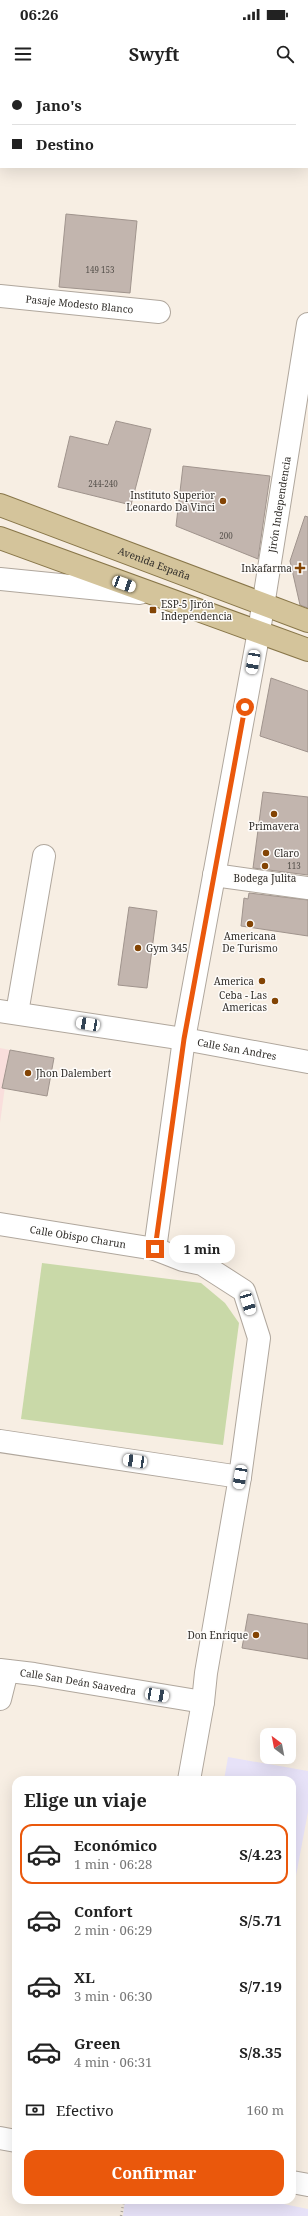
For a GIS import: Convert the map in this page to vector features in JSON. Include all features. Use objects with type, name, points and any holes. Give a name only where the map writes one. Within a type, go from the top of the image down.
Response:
[{"type":"main road","name":"Avenida España","points":[[0,505],[308,621]]},
{"type":"main road","points":[[0,538],[308,650]]},
{"type":"street","name":"Pasaje Modesto Blanco","points":[[0,296],[159,312]]},
{"type":"street","name":"Jirón Independencia","points":[[155,1249],[184,1039],[259,631],[308,324]]},
{"type":"street","points":[[0,579],[151,594]]},
{"type":"street","points":[[8,1012],[44,856]]},
{"type":"street","points":[[214,875],[308,888]]},
{"type":"street","name":"Calle San Andres","points":[[8,1012],[184,1039],[308,1062]]},
{"type":"street","name":"Calle Obispo Charun","points":[[0,1224],[155,1249],[183,1260],[202,1264],[244,1291],[259,1338],[240,1477],[206,1673],[203,1702],[191,1776]]},
{"type":"street","points":[[0,1441],[240,1477]]},
{"type":"street","points":[[0,1699],[3,1670]]},
{"type":"street","name":"Calle San Deán Saavedra","points":[[3,1670],[203,1702]]},
{"type":"street","points":[[0,2138],[12,2140]]},
{"type":"street","points":[[296,2183],[308,2185]]},
{"type":"path","points":[[121,2216],[123,2204]]},
{"type":"shaded area","points":[[0,1048],[10,1050],[0,1123]]},
{"type":"shaded area","points":[[228,1757],[260,1763],[260,1764],[308,1771],[308,1812],[296,1876],[296,1776],[225,1776]]},
{"type":"shaded area","points":[[124,2204],[284,2204],[308,2209],[308,2216],[123,2216]]},
{"type":"green space","points":[[42,1263],[201,1283],[225,1303],[239,1323],[223,1445],[21,1419]]},
{"type":"building","points":[[66,214],[137,221],[130,293],[59,287]]},
{"type":"building","points":[[116,421],[151,429],[131,505],[58,487],[70,436],[108,445]]},
{"type":"building","name":"Instituto Superior Leonardo Da Vinci","points":[[183,466],[270,476],[258,559],[176,526]]},
{"type":"building","points":[[305,516],[308,517],[308,608],[300,605],[290,561]]},
{"type":"building","points":[[271,678],[308,691],[308,752],[260,736]]},
{"type":"building","points":[[263,792],[308,797],[308,875],[253,868]]},
{"type":"building","name":"Americana De Turismo","points":[[249,893],[308,900],[308,936],[241,926],[244,898],[248,899]]},
{"type":"building","name":"Gym 345","points":[[129,907],[157,911],[147,988],[118,985]]},
{"type":"building","name":"Jhon Dalembert","points":[[10,1050],[54,1058],[47,1096],[2,1088]]},
{"type":"building","points":[[248,1614],[308,1624],[308,1659],[242,1648]]},
{"type":"place","name":"Instituto Superior Leonardo Da Vinci","points":[[223,501]]},
{"type":"place","name":"Inkafarma","points":[[300,568]]},
{"type":"place","name":"ESP-5 Jirón Independencia","points":[[153,610]]},
{"type":"place","name":"Primavera","points":[[274,814]]},
{"type":"place","name":"Claro","points":[[266,853]]},
{"type":"place","name":"Bodega Julita","points":[[265,866]]},
{"type":"place","name":"Americana De Turismo","points":[[250,924]]},
{"type":"place","name":"Gym 345","points":[[138,948]]},
{"type":"place","name":"America","points":[[262,981]]},
{"type":"place","name":"Ceba - Las Americas","points":[[275,1001]]},
{"type":"place","name":"Jhon Dalembert","points":[[28,1073]]},
{"type":"place","name":"Don Enrique","points":[[256,1635]]},
{"type":"route","points":[[155,1249],[184,1039],[245,707]]}]
